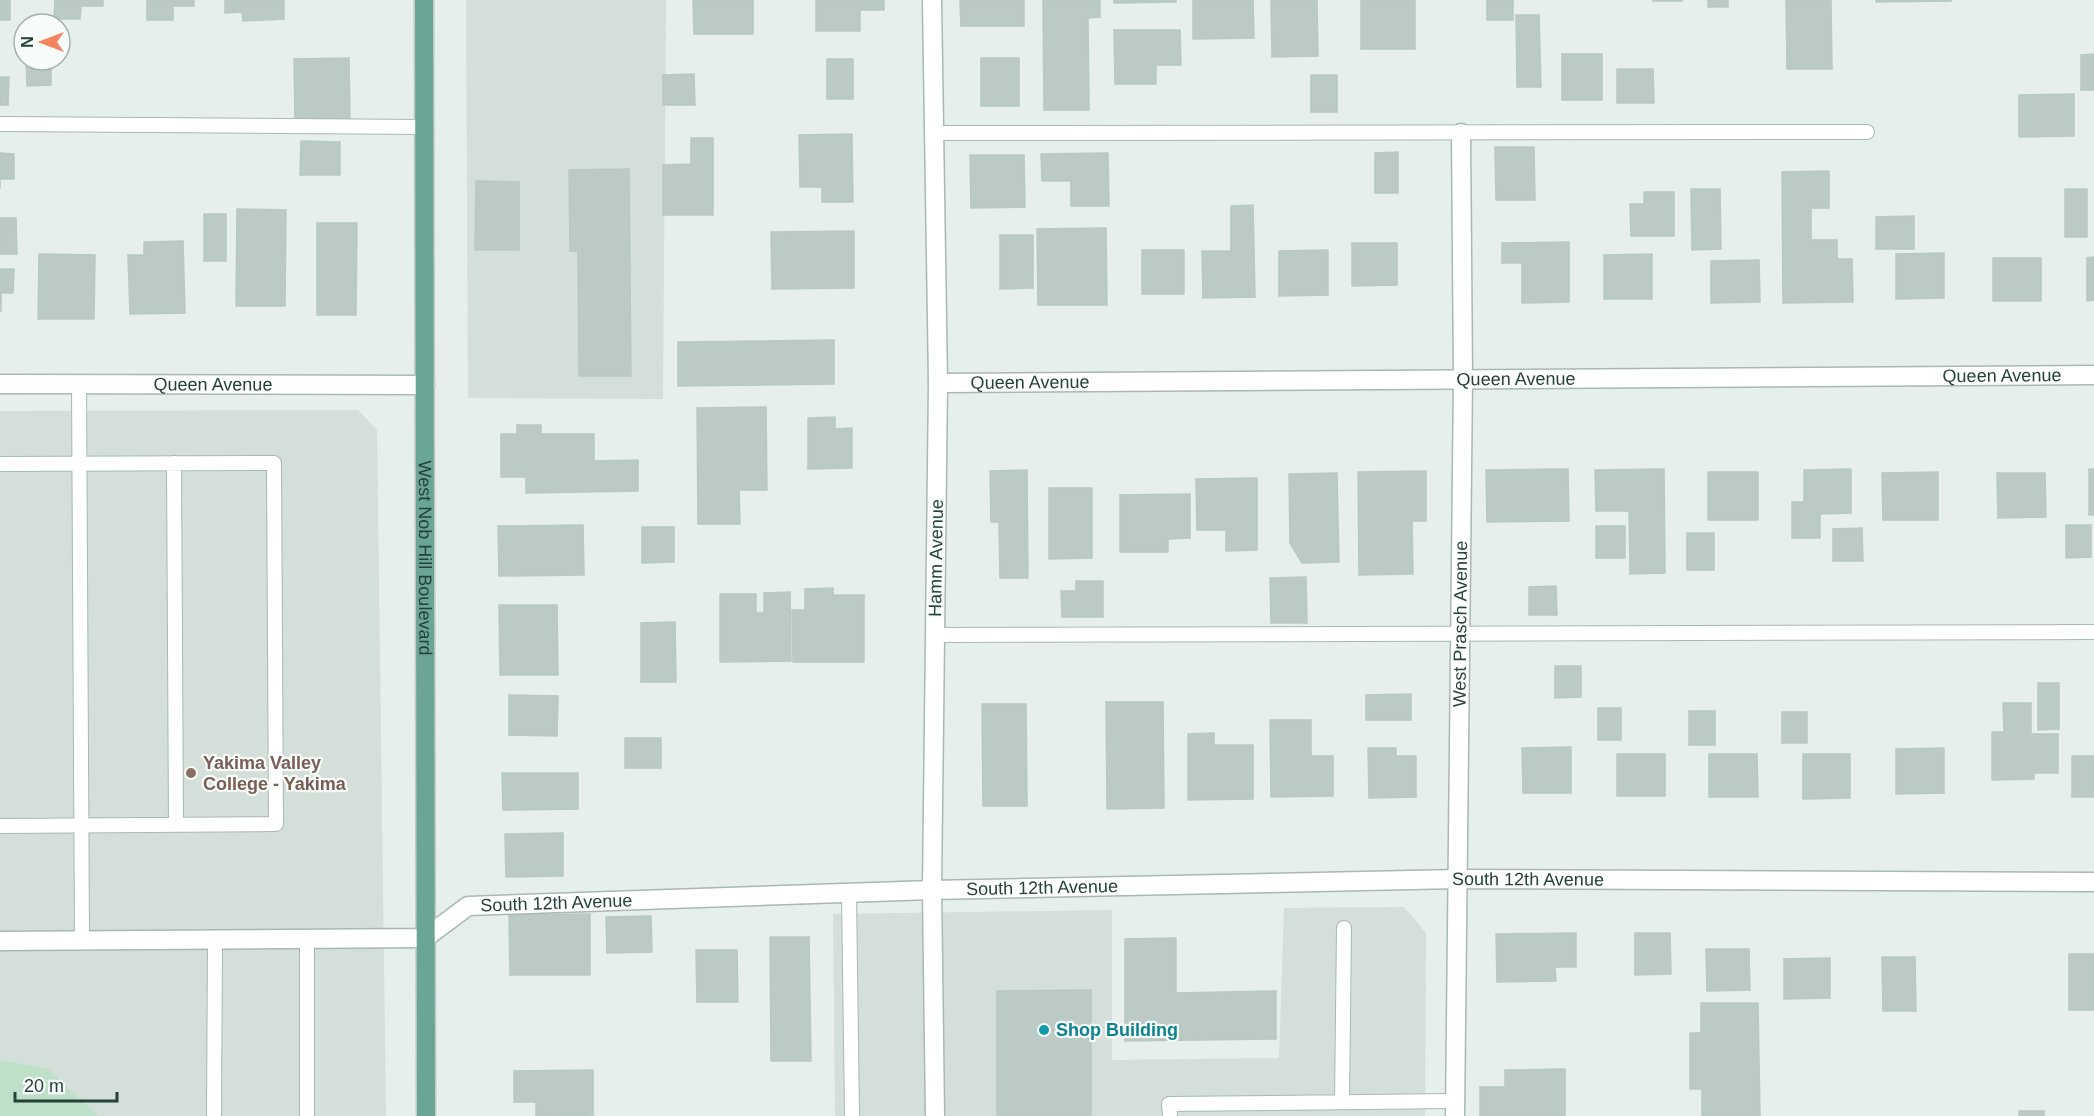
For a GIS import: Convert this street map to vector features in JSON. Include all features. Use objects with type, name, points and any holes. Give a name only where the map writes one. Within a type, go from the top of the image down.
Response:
[{"type":"main road","name":"West Nob Hill Boulevard","points":[[424,0],[426,1116]]},
{"type":"street","name":"Hamm Avenue","points":[[932,0],[938,383],[932,890],[935,1116]]},
{"type":"street","name":"West Prasch Avenue","points":[[1455,1108],[1463,378],[1461,133]]},
{"type":"street","name":"Queen Avenue","points":[[938,383],[2094,375]]},
{"type":"street","name":"Queen Avenue","points":[[0,384],[425,385]]},
{"type":"street","name":"South 12th Avenue","points":[[425,938],[468,906],[932,890],[1458,879],[2094,882]]},
{"type":"street","points":[[0,941],[425,938]]},
{"type":"lane","points":[[0,124],[425,127]]},
{"type":"lane","points":[[934,133],[1867,132]]},
{"type":"lane","points":[[79,384],[82,940]]},
{"type":"lane","points":[[0,464],[274,462],[276,824],[0,826]]},
{"type":"lane","points":[[174,463],[176,825]]},
{"type":"lane","points":[[935,635],[2094,632]]},
{"type":"lane","points":[[849,893],[852,1116]]},
{"type":"lane","points":[[1342,1102],[1344,928]]},
{"type":"lane","points":[[307,939],[307,1116]]},
{"type":"lane","points":[[214,1116],[215,940]]},
{"type":"lane","points":[[1170,1116],[1170,1104],[1342,1102],[1455,1108]]},
{"type":"shaded area","points":[[466,0],[666,0],[663,399],[468,398]]},
{"type":"shaded area","name":"Yakima Valley College - Yakima","points":[[358,410],[377,430],[386,1116],[0,1116],[0,411]]},
{"type":"shaded area","points":[[1404,907],[1426,933],[1425,1116],[835,1116],[833,914],[1112,910],[1112,1060],[1279,1058],[1284,908]]},
{"type":"green space","points":[[0,1060],[48,1069],[98,1116],[0,1116]]},
{"type":"building","points":[[0,0],[10,0],[10,20],[0,20]]},
{"type":"building","points":[[55,0],[103,0],[103,6],[81,6],[80,19],[72,19],[72,12],[54,12]]},
{"type":"building","points":[[147,0],[194,0],[194,6],[173,6],[173,20],[147,20]]},
{"type":"building","points":[[225,0],[284,0],[284,19],[243,21],[242,12],[225,13]]},
{"type":"building","points":[[693,0],[753,0],[753,34],[694,34]]},
{"type":"building","points":[[816,0],[884,0],[884,10],[860,10],[860,31],[816,31]]},
{"type":"building","points":[[960,0],[1024,0],[1024,26],[961,26]]},
{"type":"building","points":[[1043,0],[1100,0],[1100,17],[1088,18],[1089,110],[1044,110]]},
{"type":"building","points":[[1114,0],[1176,0],[1176,2],[1114,3]]},
{"type":"building","points":[[1193,0],[1253,0],[1254,38],[1193,39]]},
{"type":"building","points":[[1271,0],[1317,0],[1318,56],[1272,57]]},
{"type":"building","points":[[1361,0],[1415,0],[1415,49],[1361,49]]},
{"type":"building","points":[[1487,0],[1513,0],[1513,20],[1487,20]]},
{"type":"building","points":[[1682,0],[1682,1],[1653,1]]},
{"type":"building","points":[[1708,0],[1728,0],[1728,7],[1708,7]]},
{"type":"building","points":[[1786,0],[1831,0],[1832,69],[1787,69]]},
{"type":"building","points":[[1876,0],[1951,0],[1951,1],[1876,2]]},
{"type":"building","points":[[1516,15],[1539,15],[1541,87],[1517,87]]},
{"type":"building","points":[[1114,30],[1180,30],[1181,65],[1156,65],[1156,84],[1115,84]]},
{"type":"building","points":[[1562,54],[1602,54],[1602,100],[1562,100]]},
{"type":"building","points":[[2094,54],[2094,90],[2081,90],[2081,55]]},
{"type":"building","points":[[349,58],[350,119],[295,120],[294,59]]},
{"type":"building","points":[[981,58],[1019,58],[1019,106],[981,106]]},
{"type":"building","points":[[827,59],[853,59],[853,99],[827,99]]},
{"type":"building","points":[[1617,69],[1653,69],[1654,103],[1617,103]]},
{"type":"building","points":[[26,72],[51,72],[51,85],[27,86]]},
{"type":"building","points":[[694,74],[695,105],[663,105],[663,75]]},
{"type":"building","points":[[1311,75],[1337,75],[1337,112],[1311,112]]},
{"type":"building","points":[[0,77],[9,77],[8,105],[0,105]]},
{"type":"building","points":[[2074,94],[2074,136],[2019,137],[2019,95]]},
{"type":"building","points":[[852,134],[853,202],[822,202],[822,187],[800,187],[799,135]]},
{"type":"building","points":[[691,138],[713,138],[713,215],[663,215],[663,165],[691,164]]},
{"type":"building","points":[[301,141],[340,142],[340,175],[300,175]]},
{"type":"building","points":[[1495,147],[1534,147],[1535,200],[1496,200]]},
{"type":"building","points":[[1398,152],[1398,193],[1375,193],[1375,153]]},
{"type":"building","points":[[0,153],[14,154],[14,179],[0,179]]},
{"type":"building","points":[[1108,153],[1109,206],[1071,206],[1071,181],[1042,181],[1041,154]]},
{"type":"building","points":[[970,155],[1024,155],[1025,207],[971,208]]},
{"type":"building","points":[[629,169],[631,376],[579,376],[578,251],[570,251],[569,170]]},
{"type":"building","points":[[1829,171],[1829,208],[1811,208],[1811,240],[1837,240],[1837,259],[1852,259],[1853,302],[1783,303],[1782,172]]},
{"type":"building","points":[[476,181],[519,182],[519,250],[475,250]]},
{"type":"building","points":[[1691,189],[1720,189],[1721,249],[1692,250]]},
{"type":"building","points":[[2065,189],[2087,189],[2087,237],[2065,237]]},
{"type":"building","points":[[1644,192],[1674,192],[1674,236],[1631,236],[1630,204],[1644,204]]},
{"type":"building","points":[[1253,205],[1255,297],[1203,298],[1202,251],[1231,251],[1231,206]]},
{"type":"building","points":[[237,209],[286,210],[285,306],[236,306]]},
{"type":"building","points":[[204,214],[226,214],[226,261],[204,261]]},
{"type":"building","points":[[1914,216],[1914,249],[1876,249],[1876,217]]},
{"type":"building","points":[[0,218],[16,218],[17,254],[0,254]]},
{"type":"building","points":[[317,223],[357,223],[356,315],[317,315]]},
{"type":"building","points":[[1106,228],[1107,305],[1038,305],[1037,229]]},
{"type":"building","points":[[854,231],[854,288],[772,289],[771,232]]},
{"type":"building","points":[[1000,235],[1033,235],[1033,288],[1000,289]]},
{"type":"building","points":[[183,241],[185,313],[130,314],[128,255],[144,255],[144,242]]},
{"type":"building","points":[[1569,242],[1569,302],[1522,303],[1522,263],[1502,263],[1502,243]]},
{"type":"building","points":[[1352,243],[1397,243],[1397,285],[1352,286]]},
{"type":"building","points":[[1142,250],[1184,250],[1184,294],[1142,294]]},
{"type":"building","points":[[1328,250],[1328,295],[1279,296],[1279,251]]},
{"type":"building","points":[[1944,253],[1944,298],[1896,299],[1896,254]]},
{"type":"building","points":[[39,254],[95,255],[94,319],[38,319]]},
{"type":"building","points":[[1652,254],[1652,299],[1604,299],[1604,255]]},
{"type":"building","points":[[2094,257],[2094,300],[2087,301],[2087,258]]},
{"type":"building","points":[[1993,258],[2041,258],[2041,301],[1993,301]]},
{"type":"building","points":[[1759,260],[1760,302],[1711,303],[1711,261]]},
{"type":"building","points":[[0,269],[14,269],[13,293],[1,293],[1,312]]},
{"type":"building","points":[[834,340],[834,384],[678,386],[678,342]]},
{"type":"building","points":[[766,407],[767,490],[739,490],[740,524],[698,524],[697,408]]},
{"type":"building","points":[[835,417],[835,429],[852,428],[852,468],[808,469],[808,418]]},
{"type":"building","points":[[517,425],[541,425],[541,434],[594,434],[594,461],[638,460],[638,491],[526,493],[526,477],[501,477],[501,434],[517,434]]},
{"type":"building","points":[[1568,469],[1569,521],[1487,522],[1486,470]]},
{"type":"building","points":[[1664,469],[1665,573],[1630,574],[1629,511],[1596,511],[1595,470]]},
{"type":"building","points":[[1851,469],[1851,513],[1820,514],[1820,538],[1792,538],[1792,502],[1804,502],[1804,470]]},
{"type":"building","points":[[2089,469],[2094,469],[2094,515],[2089,515]]},
{"type":"building","points":[[1027,470],[1028,578],[1000,578],[999,522],[991,522],[990,471]]},
{"type":"building","points":[[1426,471],[1426,521],[1412,521],[1413,574],[1359,575],[1358,472]]},
{"type":"building","points":[[1708,472],[1758,472],[1758,520],[1708,520]]},
{"type":"building","points":[[1938,472],[1938,520],[1883,520],[1882,473]]},
{"type":"building","points":[[1337,473],[1339,562],[1302,563],[1290,543],[1289,474]]},
{"type":"building","points":[[1997,473],[2045,473],[2046,517],[1998,518]]},
{"type":"building","points":[[1257,478],[1257,550],[1226,551],[1226,530],[1197,530],[1196,479]]},
{"type":"building","points":[[1049,488],[1092,488],[1092,558],[1049,559]]},
{"type":"building","points":[[1190,494],[1190,538],[1168,539],[1168,552],[1120,552],[1120,495]]},
{"type":"building","points":[[583,525],[584,575],[499,576],[498,526]]},
{"type":"building","points":[[2066,525],[2091,525],[2091,557],[2066,558]]},
{"type":"building","points":[[1596,526],[1625,526],[1625,558],[1596,558]]},
{"type":"building","points":[[642,527],[674,527],[674,562],[642,563]]},
{"type":"building","points":[[1862,528],[1863,561],[1833,561],[1833,529]]},
{"type":"building","points":[[1687,533],[1714,533],[1714,570],[1687,570]]},
{"type":"building","points":[[1306,577],[1307,623],[1271,623],[1270,578]]},
{"type":"building","points":[[1076,581],[1103,581],[1103,617],[1062,617],[1061,591],[1076,591]]},
{"type":"building","points":[[1556,586],[1557,615],[1529,615],[1529,587]]},
{"type":"building","points":[[833,588],[833,595],[864,595],[864,662],[793,662],[792,610],[805,610],[805,589]]},
{"type":"building","points":[[790,592],[791,661],[720,662],[720,594],[756,594],[756,613],[764,613],[764,593]]},
{"type":"building","points":[[499,605],[557,605],[558,675],[500,675]]},
{"type":"building","points":[[675,622],[676,682],[641,682],[641,623]]},
{"type":"building","points":[[1555,666],[1581,666],[1581,697],[1555,698]]},
{"type":"building","points":[[2038,683],[2059,683],[2059,729],[2038,730]]},
{"type":"building","points":[[1411,694],[1411,720],[1366,720],[1366,695]]},
{"type":"building","points":[[509,695],[558,696],[557,736],[509,735]]},
{"type":"building","points":[[1106,702],[1163,702],[1164,808],[1107,809]]},
{"type":"building","points":[[2003,703],[2031,703],[2031,734],[2058,734],[2058,773],[2034,773],[2034,779],[1992,780],[1992,732],[2004,732]]},
{"type":"building","points":[[982,704],[1026,704],[1027,806],[983,806]]},
{"type":"building","points":[[1598,708],[1621,708],[1621,740],[1598,740]]},
{"type":"building","points":[[1689,711],[1715,711],[1715,745],[1689,745]]},
{"type":"building","points":[[1782,712],[1807,712],[1807,743],[1782,743]]},
{"type":"building","points":[[1270,720],[1311,720],[1311,756],[1333,756],[1333,796],[1271,797]]},
{"type":"building","points":[[1214,733],[1214,745],[1253,745],[1253,799],[1188,800],[1188,734]]},
{"type":"building","points":[[625,738],[661,738],[661,768],[625,768]]},
{"type":"building","points":[[1571,747],[1571,793],[1523,793],[1522,748]]},
{"type":"building","points":[[1368,748],[1396,748],[1396,756],[1416,756],[1416,797],[1369,798]]},
{"type":"building","points":[[1944,748],[1944,793],[1896,794],[1896,749]]},
{"type":"building","points":[[1617,754],[1665,754],[1665,796],[1617,796]]},
{"type":"building","points":[[1709,754],[1757,754],[1758,797],[1709,797]]},
{"type":"building","points":[[1803,754],[1850,754],[1850,798],[1803,799]]},
{"type":"building","points":[[2072,756],[2094,756],[2094,797],[2072,797]]},
{"type":"building","points":[[502,773],[578,773],[578,809],[503,810]]},
{"type":"building","points":[[563,833],[563,876],[506,877],[505,834]]},
{"type":"building","points":[[590,914],[590,975],[510,975],[509,915]]},
{"type":"building","points":[[651,916],[652,952],[607,953],[606,917]]},
{"type":"building","points":[[1576,933],[1576,967],[1555,967],[1556,981],[1497,982],[1496,934]]},
{"type":"building","points":[[1635,933],[1670,933],[1671,974],[1635,975]]},
{"type":"building","points":[[770,937],[809,937],[811,1061],[771,1061]]},
{"type":"building","points":[[1176,938],[1176,993],[1276,991],[1276,1039],[1125,1041],[1125,939]]},
{"type":"building","points":[[1706,949],[1749,949],[1750,990],[1707,991]]},
{"type":"building","points":[[696,950],[737,950],[738,1002],[697,1002]]},
{"type":"building","points":[[2069,954],[2094,954],[2094,1010],[2069,1010]]},
{"type":"building","points":[[1882,957],[1915,957],[1916,1011],[1883,1011]]},
{"type":"building","points":[[1830,958],[1830,998],[1784,999],[1784,959]]},
{"type":"building","name":"Shop Building","points":[[1091,990],[1091,1116],[997,1116],[997,991]]},
{"type":"building","points":[[1701,1003],[1758,1003],[1760,1116],[1702,1116],[1702,1089],[1690,1089],[1690,1033],[1701,1033]]},
{"type":"building","points":[[1565,1069],[1565,1116],[1480,1116],[1480,1087],[1505,1087],[1505,1070]]},
{"type":"building","points":[[593,1070],[593,1115],[536,1116],[536,1102],[514,1102],[514,1071]]},
{"type":"building","points":[[2019,1111],[2044,1111],[2044,1116],[2019,1116]]},
{"type":"place","name":"Yakima Valley College - Yakima","points":[[191,773]]},
{"type":"place","name":"Shop Building","points":[[1044,1030]]}]
